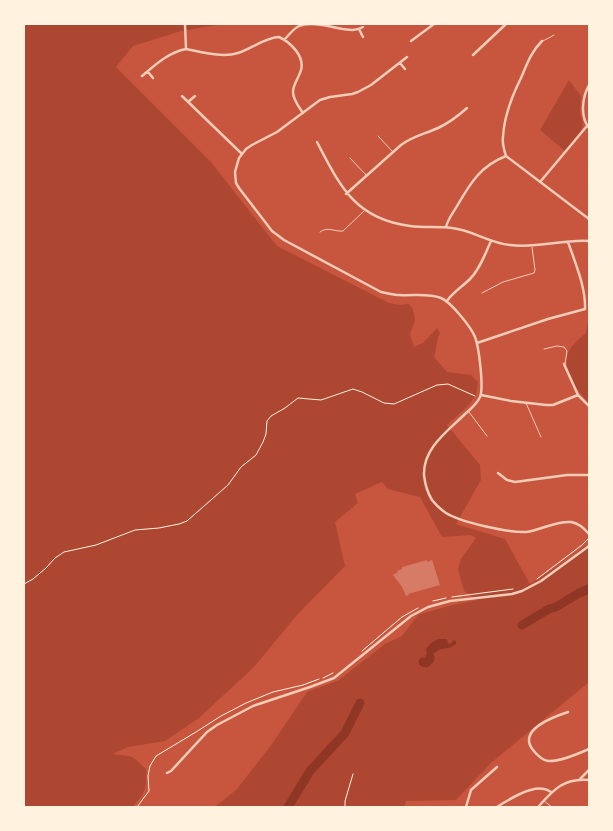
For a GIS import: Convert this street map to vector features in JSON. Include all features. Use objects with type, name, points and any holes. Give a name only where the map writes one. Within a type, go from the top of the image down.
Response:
[{"type":"street","points":[[185,24],[186,50]]},
{"type":"street","points":[[284,40],[291,32],[304,24],[352,30],[363,27]]},
{"type":"street","points":[[411,41],[434,24]]},
{"type":"street","points":[[473,55],[506,24]]},
{"type":"street","points":[[359,29],[363,37]]},
{"type":"street","points":[[142,76],[180,50],[232,55],[273,37],[278,37],[284,40],[297,53],[301,61],[301,70],[293,90],[295,100],[303,113]]},
{"type":"street","points":[[542,41],[530,55],[513,94],[502,138],[506,156],[589,219]]},
{"type":"street","points":[[406,57],[371,85],[358,92],[324,98],[270,137],[252,145],[242,154],[236,166],[236,183],[242,194],[265,223],[277,236],[292,246],[381,292],[398,295],[433,296],[447,301],[471,330],[477,343],[482,385],[481,395],[474,406],[436,442],[426,458],[424,470],[425,484],[438,507],[458,519],[506,531],[526,532],[559,523],[572,522],[589,534]]},
{"type":"street","points":[[400,62],[405,70]]},
{"type":"street","points":[[148,71],[153,78]]},
{"type":"street","points":[[540,182],[588,127],[583,102],[589,85]]},
{"type":"street","points":[[182,96],[242,154]]},
{"type":"street","points":[[188,102],[195,96]]},
{"type":"street","points":[[346,194],[410,138],[446,124],[467,108]]},
{"type":"street","points":[[317,142],[346,194],[364,210],[387,222],[413,227],[446,227],[467,231],[490,241],[510,245],[532,246],[589,240]]},
{"type":"street","points":[[446,227],[448,220],[468,186],[488,165],[506,156]]},
{"type":"street","points":[[447,301],[455,291],[472,278],[482,261],[490,241]]},
{"type":"street","points":[[477,343],[548,319],[585,309],[582,286],[568,242]]},
{"type":"street","points":[[564,364],[578,395],[589,406]]},
{"type":"street","points":[[481,395],[546,405],[578,395]]},
{"type":"street","points":[[498,473],[507,480],[516,482],[567,475],[589,475]]},
{"type":"street","points":[[167,773],[207,732],[217,725],[253,706],[334,678],[405,620],[420,611],[450,601],[512,594],[522,591],[540,581],[589,546]]},
{"type":"street","points":[[568,712],[553,717],[539,726],[528,738],[530,746],[542,759],[548,761],[578,754],[589,749]]},
{"type":"street","points":[[466,807],[471,790],[497,767]]},
{"type":"street","points":[[580,779],[589,770]]},
{"type":"street","points":[[538,807],[559,786],[580,779],[589,780]]},
{"type":"street","points":[[497,807],[516,796],[536,789],[544,788],[551,792]]},
{"type":"lane","points":[[542,41],[554,35]]},
{"type":"lane","points":[[378,136],[393,152]]},
{"type":"lane","points":[[350,158],[366,176]]},
{"type":"lane","points":[[320,232],[323,229],[344,231],[364,210]]},
{"type":"lane","points":[[482,293],[503,282],[534,273],[532,246]]},
{"type":"lane","points":[[544,349],[557,346],[564,347],[567,351],[564,364]]},
{"type":"lane","points":[[526,403],[541,437]]},
{"type":"lane","points":[[468,412],[488,436]]},
{"type":"lane","points":[[544,801],[552,807]]},
{"type":"path","points":[[24,584],[33,579],[64,552],[96,545],[135,530],[159,528],[187,521],[228,485],[241,467],[256,455],[263,442],[271,416],[298,398],[321,400],[353,390],[394,404],[437,385],[448,384],[474,396],[481,395]]},
{"type":"path","points":[[345,807],[353,774]]},
{"type":"path","points":[[137,807],[149,791]]},
{"type":"shaded area","points":[[24,24],[223,24],[181,31],[133,46],[116,67],[210,161],[277,246],[389,303],[409,304],[413,309],[415,320],[410,334],[414,347],[423,343],[437,328],[440,333],[434,357],[447,372],[471,375],[478,382],[476,395],[467,407],[447,425],[480,465],[481,480],[456,524],[505,539],[530,584],[589,545],[589,682],[491,763],[456,800],[406,801],[404,807],[215,807],[237,789],[272,744],[307,692],[339,680],[385,644],[402,636],[418,615],[477,600],[464,591],[458,569],[461,559],[476,538],[471,535],[442,537],[420,497],[388,489],[382,482],[355,494],[358,503],[335,522],[345,566],[296,616],[254,667],[199,718],[165,741],[128,747],[113,754],[132,757],[146,769],[144,790],[132,807],[24,807]]},
{"type":"shaded area","points":[[569,80],[581,96],[580,112],[583,125],[580,132],[565,151],[540,130]]},
{"type":"shaded area","points":[[589,316],[589,403],[573,383],[567,367],[567,359],[569,351],[574,344],[586,333]]},
{"type":"shaded area","points":[[438,639],[447,639],[450,644],[454,640],[456,644],[449,648],[441,649],[431,657],[427,655],[426,649]]},
{"type":"building","points":[[427,560],[427,562],[432,560],[440,585],[406,596],[393,575],[402,567]]},
{"type":"waterway","points":[[522,625],[589,589]]},
{"type":"waterway","points":[[423,662],[426,663],[430,657]]},
{"type":"waterway","points":[[288,807],[310,771],[345,733],[360,703]]}]
